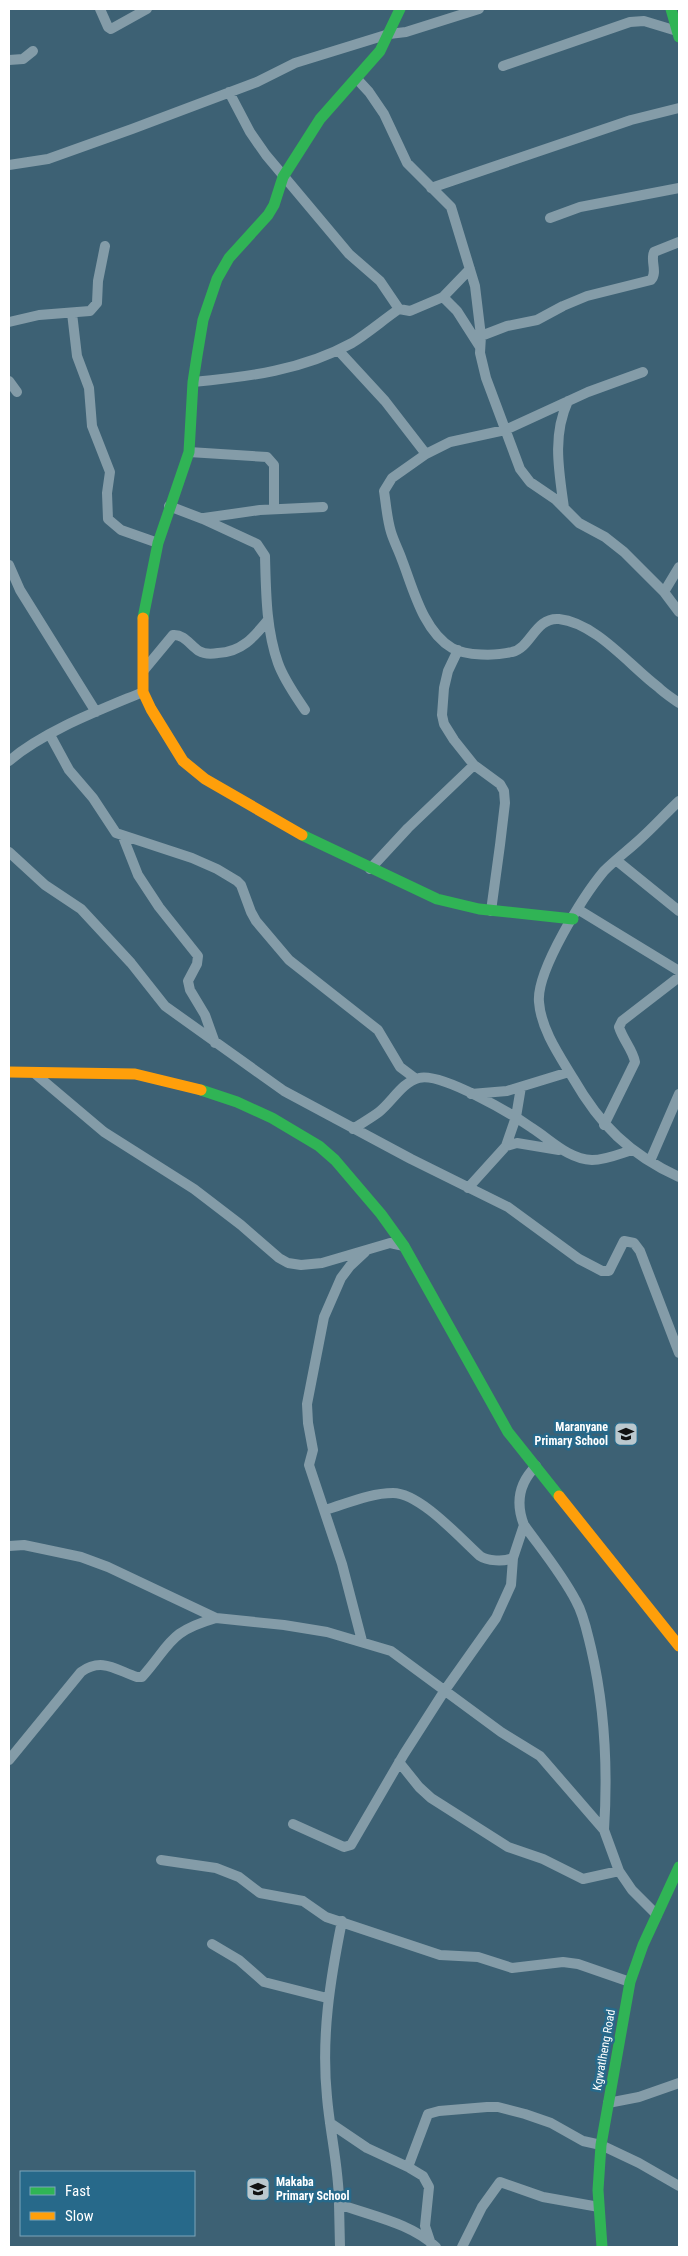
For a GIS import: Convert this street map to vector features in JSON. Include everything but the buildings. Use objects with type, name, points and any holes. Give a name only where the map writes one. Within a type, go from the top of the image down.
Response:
[{"type":"street","points":[[100,9],[111,29],[147,9]]},
{"type":"street","points":[[400,9],[380,51],[320,119],[283,176],[274,205],[268,215],[230,258],[217,279],[203,320],[193,382],[190,452],[169,506],[158,543],[143,618],[143,692],[175,750],[194,772],[295,832],[437,899],[491,911],[576,915],[679,971]]},
{"type":"street","points":[[9,165],[48,158],[132,129],[257,82],[295,63],[389,34],[406,32],[479,9]]},
{"type":"street","points":[[671,9],[678,34]]},
{"type":"street","points":[[503,66],[630,22],[644,21],[678,34]]},
{"type":"street","points":[[9,60],[23,59],[33,51]]},
{"type":"street","points":[[357,79],[369,92],[384,114],[407,163],[451,208],[478,297],[481,336],[480,353],[486,378],[520,469],[530,482],[555,499],[579,523],[610,541],[664,592],[679,612]]},
{"type":"street","points":[[229,92],[250,132],[283,176],[349,254],[380,281],[399,309],[410,311],[443,296],[470,269]]},
{"type":"street","points":[[431,188],[632,120],[679,108]]},
{"type":"street","points":[[550,218],[580,207],[679,188]]},
{"type":"street","points":[[481,336],[507,326],[537,320],[587,296],[651,280],[654,274],[652,255],[654,252],[679,242]]},
{"type":"street","points":[[9,322],[39,315],[90,311],[94,307],[105,246]]},
{"type":"street","points":[[443,296],[457,311],[481,348]]},
{"type":"street","points":[[193,382],[281,370],[314,361],[353,342],[399,309]]},
{"type":"street","points":[[72,313],[77,356],[89,388],[92,426],[110,472],[107,493],[108,519],[121,530],[158,543]]},
{"type":"street","points":[[338,350],[385,401],[426,454]]},
{"type":"street","points":[[643,372],[568,401],[505,430],[450,442],[426,454],[392,478],[384,491],[391,532],[421,610],[444,641],[458,650],[498,654],[513,652],[525,644],[538,626],[554,619],[561,619],[594,634],[619,651],[658,688],[679,702]]},
{"type":"street","points":[[9,381],[17,392]]},
{"type":"street","points":[[564,508],[557,450],[561,417],[568,401]]},
{"type":"street","points":[[190,452],[267,456],[274,465],[274,509]]},
{"type":"street","points":[[169,506],[203,519],[257,544],[262,549],[265,556],[268,620],[279,664],[287,683],[305,710]]},
{"type":"street","points":[[203,519],[274,509],[323,507]]},
{"type":"street","points":[[9,565],[25,598],[96,712]]},
{"type":"street","points":[[664,592],[679,567]]},
{"type":"street","points":[[144,670],[172,634],[181,636],[200,652],[210,654],[233,652],[252,639],[268,620]]},
{"type":"street","points":[[458,650],[448,672],[442,715],[444,724],[474,765],[500,784],[504,791],[505,803],[491,911]]},
{"type":"street","points":[[11,755],[96,712],[143,692]]},
{"type":"street","points":[[50,735],[69,770],[93,798],[111,828],[123,837],[144,841],[192,858],[242,885],[256,921],[289,960],[378,1030],[400,1067],[416,1079]]},
{"type":"street","points":[[370,869],[408,828],[474,765]]},
{"type":"street","points":[[679,801],[604,872],[576,915],[546,969],[540,986],[539,1002],[541,1017],[553,1043],[569,1072],[604,1125],[632,1150],[679,1177]]},
{"type":"street","points":[[123,837],[138,875],[159,907],[198,956],[197,964],[188,981],[190,990],[206,1016],[215,1043]]},
{"type":"street","points":[[9,852],[45,885],[81,909],[131,962],[165,1006],[284,1091],[353,1129],[508,1207],[579,1259],[605,1273],[609,1271],[624,1241],[634,1243],[640,1251],[679,1353]]},
{"type":"street","points":[[616,860],[679,911]]},
{"type":"street","points":[[604,1125],[634,1062],[634,1056],[619,1027],[622,1021],[679,977]]},
{"type":"street","points":[[9,1072],[134,1074],[209,1092],[238,1102],[272,1118],[319,1146],[335,1160],[381,1214],[404,1246],[506,1428],[644,1605],[679,1646]]},
{"type":"street","points":[[33,1072],[104,1132],[194,1189],[241,1224],[279,1258],[288,1263],[315,1264],[390,1243],[404,1246]]},
{"type":"street","points":[[471,1094],[507,1091],[569,1072]]},
{"type":"street","points":[[353,1129],[378,1112],[406,1084],[416,1079],[432,1078],[471,1094],[516,1117],[564,1151]]},
{"type":"street","points":[[468,1188],[506,1146],[516,1117],[521,1087]]},
{"type":"street","points":[[650,1161],[679,1094]]},
{"type":"street","points":[[506,1146],[517,1143],[564,1151],[590,1160],[608,1158],[632,1150]]},
{"type":"street","points":[[362,1641],[342,1564],[309,1465],[313,1450],[308,1424],[307,1404],[324,1317],[332,1297],[350,1266],[367,1250]]},
{"type":"street","points":[[536,1466],[527,1475],[520,1496],[520,1514],[524,1525],[577,1602],[585,1620],[595,1666],[603,1726],[607,1773],[604,1830]]},
{"type":"street","points":[[324,1510],[370,1496],[395,1492],[427,1508],[483,1558],[508,1560],[513,1558]]},
{"type":"street","points":[[293,1824],[344,1847],[351,1845],[399,1762],[445,1690],[496,1618],[511,1585],[513,1558],[524,1525]]},
{"type":"street","points":[[9,1546],[24,1545],[81,1557],[108,1567],[216,1618],[328,1632],[391,1651],[501,1732],[540,1756],[604,1830],[619,1871],[632,1890],[657,1915]]},
{"type":"street","points":[[9,1760],[81,1672],[90,1665],[100,1664],[142,1677],[171,1638],[194,1624],[216,1618]]},
{"type":"street","points":[[399,1762],[419,1787],[431,1798],[508,1847],[543,1860],[583,1879],[619,1871]]},
{"type":"street","points":[[161,1860],[216,1868],[239,1877],[260,1893],[303,1901],[312,1905],[321,1914],[440,1955],[478,1957],[512,1968],[563,1962],[578,1964],[630,1982]]},
{"type":"street","name":"Kgwatlheng Road","points":[[602,2247],[599,2207],[601,2145],[630,1982],[679,1867]]},
{"type":"street","points":[[340,2247],[339,2204],[335,2152],[330,2123],[325,2051],[327,1998],[342,1922]]},
{"type":"street","points":[[212,1944],[239,1960],[264,1982],[327,1998]]},
{"type":"street","points":[[608,2103],[639,2097],[679,2083]]},
{"type":"street","points":[[408,2167],[428,2114],[439,2111],[487,2107],[510,2110],[551,2123],[583,2141],[601,2145],[648,2167],[679,2186]]},
{"type":"street","points":[[330,2123],[367,2148],[408,2167],[427,2182],[425,2226],[432,2245]]},
{"type":"street","points":[[462,2247],[482,2207],[500,2182],[536,2195],[599,2207]]},
{"type":"street","points":[[339,2204],[401,2226],[432,2245]]},
{"type":"traffic: fast","points":[[143,618],[158,543],[189,452],[193,382],[197,356],[203,320],[217,279],[229,258],[268,215],[274,205],[283,177],[320,119],[380,51],[400,9]]},
{"type":"traffic: fast","points":[[671,9],[679,37]]},
{"type":"traffic: fast","points":[[302,835],[437,899],[479,909],[573,919]]},
{"type":"traffic: fast","points":[[201,1090],[237,1102],[272,1118],[319,1146],[335,1160],[381,1214],[404,1246],[508,1432],[559,1496]]},
{"type":"traffic: fast","points":[[602,2247],[598,2190],[601,2145],[630,1982],[643,1945],[679,1867]]},
{"type":"traffic: slow","points":[[143,618],[143,692],[151,709],[183,761],[205,779],[302,835]]},
{"type":"traffic: slow","points":[[9,1072],[135,1074],[201,1090]]},
{"type":"traffic: slow","points":[[559,1496],[679,1646]]},
{"type":"place","name":"Maranyane Primary School","points":[[626,1434]]},
{"type":"place","name":"Makaba Primary School","points":[[258,2189]]}]
